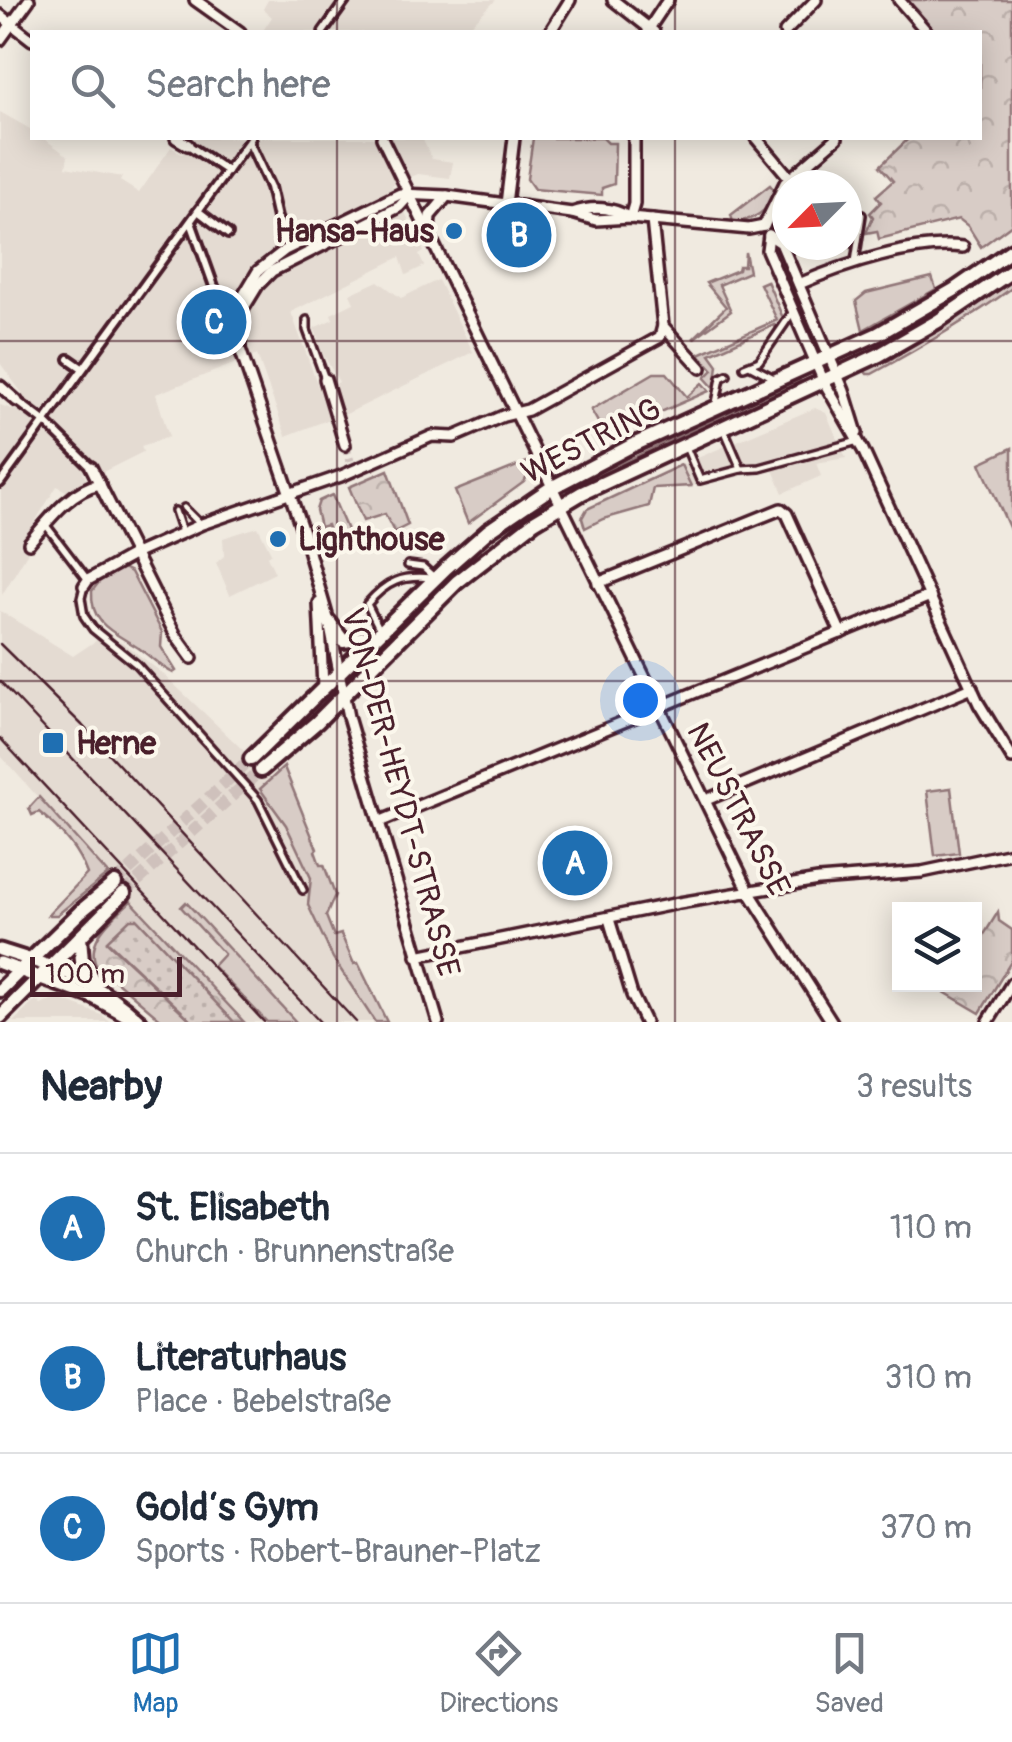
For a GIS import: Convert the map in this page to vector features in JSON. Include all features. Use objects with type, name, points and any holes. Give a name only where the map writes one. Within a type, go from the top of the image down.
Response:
[{"type":"main road","name":"WESTRING","points":[[1012,250],[926,308],[824,362],[618,452],[551,488],[488,532],[435,578],[256,764],[343,697],[457,582],[511,537],[560,505],[831,379],[916,335],[1012,271]]},
{"type":"main road","points":[[329,622],[343,641],[354,642],[379,634]]},
{"type":"main road","points":[[0,990],[30,959],[119,888],[80,937],[0,1017]]},
{"type":"main road","points":[[80,937],[82,961],[94,984]]},
{"type":"street","points":[[0,40],[29,0]]},
{"type":"street","points":[[195,0],[237,30]]},
{"type":"street","points":[[328,30],[346,0]]},
{"type":"street","points":[[551,30],[570,0]]},
{"type":"street","points":[[613,0],[649,30]]},
{"type":"street","points":[[651,30],[668,0]]},
{"type":"street","points":[[787,30],[816,0]]},
{"type":"street","points":[[899,0],[922,30]]},
{"type":"street","points":[[0,14],[30,38]]},
{"type":"street","points":[[179,140],[227,171]]},
{"type":"street","points":[[0,483],[249,140]]},
{"type":"street","points":[[250,140],[291,247]]},
{"type":"street","name":"NEUSTRASSE","points":[[383,140],[750,892],[832,1022]]},
{"type":"street","points":[[506,204],[514,140]]},
{"type":"street","points":[[630,218],[634,204],[634,140]]},
{"type":"street","points":[[758,140],[783,170]]},
{"type":"street","points":[[798,170],[835,140]]},
{"type":"street","points":[[614,209],[632,191]]},
{"type":"street","points":[[238,321],[258,285],[272,271],[398,207],[410,195]]},
{"type":"street","points":[[238,321],[238,308],[247,286],[265,264],[394,196],[447,196],[572,213],[596,220],[630,218],[767,231],[781,243],[831,379],[972,688],[1012,758]]},
{"type":"street","points":[[429,234],[430,216],[447,196]]},
{"type":"street","points":[[572,213],[614,209],[630,218]]},
{"type":"street","points":[[198,211],[228,234]]},
{"type":"street","points":[[772,219],[767,250],[794,310],[824,362]]},
{"type":"street","points":[[86,583],[136,552],[202,524],[291,494],[351,466],[432,436],[454,437],[528,410],[660,336],[663,326],[652,220]]},
{"type":"street","points":[[191,221],[226,320],[238,321]]},
{"type":"street","points":[[799,284],[855,264],[942,244],[963,247]]},
{"type":"street","name":"VON-DER-HEYDT-STRASSE","points":[[238,321],[244,362],[291,494],[329,622],[343,697],[438,1022]]},
{"type":"street","points":[[663,326],[701,368]]},
{"type":"street","points":[[69,359],[82,368]]},
{"type":"street","points":[[325,379],[344,445]]},
{"type":"street","points":[[0,386],[45,422],[91,467],[176,636],[192,658]]},
{"type":"street","points":[[28,543],[87,486],[100,484]]},
{"type":"street","points":[[598,583],[781,509],[787,514],[841,633]]},
{"type":"street","name":"VON-DER-HEYDT-STRASSE","points":[[315,576],[322,626],[324,690]]},
{"type":"street","points":[[380,822],[930,596]]},
{"type":"street","points":[[706,800],[972,688]]},
{"type":"street","points":[[417,956],[680,903],[818,880],[922,872],[1012,853]]},
{"type":"street","points":[[609,919],[644,1022]]},
{"type":"street","points":[[0,950],[94,984],[140,1022]]},
{"type":"street","points":[[0,963],[94,998],[140,1022]]},
{"type":"street","points":[[988,1022],[1012,983]]},
{"type":"lane","points":[[855,264],[856,260]]},
{"type":"lane","points":[[779,381],[746,366],[759,361],[794,310]]},
{"type":"lane","points":[[306,320],[325,379]]},
{"type":"lane","points":[[714,410],[721,378],[727,375]]},
{"type":"lane","points":[[723,426],[741,469]]},
{"type":"lane","points":[[685,444],[700,480],[772,465],[859,440]]},
{"type":"lane","points":[[184,508],[202,524]]},
{"type":"lane","points":[[175,511],[183,532]]},
{"type":"lane","points":[[45,524],[86,583],[81,598],[84,616],[92,629],[136,664],[258,800],[303,890]]},
{"type":"lane","points":[[408,565],[422,568],[435,578]]},
{"type":"lane","points":[[379,634],[368,604],[383,586],[404,576],[435,578]]},
{"type":"shaded area","points":[[268,0],[496,0],[465,30],[263,30],[272,17],[263,9]]},
{"type":"shaded area","points":[[0,112],[30,129],[30,140],[46,140],[68,156],[66,167],[122,177],[120,181],[139,193],[171,147],[182,154],[192,140],[423,140],[432,159],[453,162],[450,178],[418,174],[392,185],[424,252],[419,255],[424,266],[406,275],[400,257],[291,312],[330,419],[286,436],[257,355],[156,394],[169,437],[141,446],[143,452],[103,472],[98,464],[83,472],[87,481],[73,495],[57,486],[20,546],[28,552],[2,595],[0,405],[12,409],[22,393],[0,363]]},
{"type":"shaded area","points":[[438,280],[473,352],[342,416],[332,386],[339,382],[315,340],[318,337],[314,328],[354,303],[350,294],[378,281],[401,298]]},
{"type":"shaded area","points":[[815,408],[826,413],[846,458],[816,463],[821,476],[783,493],[773,470],[691,486],[681,465]]},
{"type":"shaded area","points":[[258,527],[271,553],[267,556],[275,573],[230,595],[216,563],[224,556],[223,538]]},
{"type":"shaded area","points":[[0,611],[73,656],[97,640],[122,642],[161,672],[243,750],[270,780],[260,790],[286,825],[311,878],[308,905],[333,958],[375,1022],[244,1022],[131,901],[0,755]]},
{"type":"shaded area","points":[[57,998],[102,1015],[110,1022],[13,1022],[36,1000],[41,1005]]},
{"type":"green space","points":[[1012,0],[1012,224],[981,247],[959,219],[879,239],[877,231],[866,233],[873,217],[870,213],[881,202],[876,196],[893,181],[880,166],[907,140],[982,140],[982,30],[931,30],[908,3]]},
{"type":"green space","points":[[533,140],[615,143],[614,184],[602,188],[602,195],[534,189],[527,179]]},
{"type":"green space","points":[[770,185],[772,187],[772,200],[754,217],[733,222],[731,215]]},
{"type":"green space","points":[[745,252],[749,272],[719,285],[731,311],[693,339],[726,307],[706,283],[744,266]]},
{"type":"green space","points":[[932,277],[936,289],[863,330],[856,301],[866,293]]},
{"type":"green space","points":[[767,281],[783,318],[776,328],[774,325],[710,354],[718,365],[715,389],[705,378],[713,370],[699,354],[777,320],[760,284]]},
{"type":"green space","points":[[1012,282],[1012,288],[926,344],[872,374],[864,370],[888,361]]},
{"type":"green space","points":[[654,373],[667,373],[687,397],[702,383],[709,391],[606,436],[591,410]]},
{"type":"green space","points":[[799,379],[584,486],[582,482]]},
{"type":"green space","points":[[1012,448],[1012,534],[980,463]]},
{"type":"green space","points":[[527,462],[529,473],[524,482],[468,523],[455,491]]},
{"type":"green space","points":[[681,465],[691,486],[653,488],[649,506],[585,528],[582,518],[587,509]]},
{"type":"green space","points":[[388,470],[408,525],[394,532],[385,514],[363,521],[349,487]]},
{"type":"green space","points":[[332,495],[350,537],[326,549],[333,543],[327,525],[320,527],[316,510],[319,501]]},
{"type":"green space","points":[[123,568],[131,572],[162,632],[161,647],[176,671],[173,673],[106,627],[95,613],[92,591],[100,581]]},
{"type":"green space","points":[[284,767],[335,895],[326,916],[334,936],[341,934],[387,1022],[375,1022],[333,958],[308,905],[311,878],[286,825],[260,789]]},
{"type":"green space","points":[[951,788],[959,853],[935,856],[927,791]]},
{"type":"green space","points":[[39,797],[108,874],[57,915],[48,915],[87,874],[61,832],[39,812],[32,815],[29,808]]},
{"type":"green space","points":[[131,901],[244,1022],[234,1022],[137,919],[130,920],[107,942],[193,1022],[164,1022],[96,964],[94,946],[98,937]]},
{"type":"green space","points":[[186,902],[296,1022],[267,1022],[213,966],[224,954],[181,907]]},
{"type":"green space","points":[[998,912],[999,921],[1012,930],[1012,960],[980,1013],[944,992],[982,992],[982,938]]},
{"type":"green space","points":[[130,919],[137,919],[234,1022],[193,1022],[107,941]]},
{"type":"tunnel","points":[[345,445],[350,461]]},
{"type":"tunnel","points":[[115,883],[251,759]]},
{"type":"tunnel","points":[[124,893],[261,770]]},
{"type":"railway","points":[[0,644],[82,725],[356,1022]]},
{"type":"railway","points":[[0,681],[320,1022]]},
{"type":"railway","points":[[0,738],[264,1022]]},
{"type":"place","name":"Hansa-Haus","points":[[454,231]]},
{"type":"place","name":"Literaturhaus","points":[[519,235]]},
{"type":"place","name":"Gold‘s Gym","points":[[214,322]]},
{"type":"place","name":"Lighthouse","points":[[278,539]]},
{"type":"place","name":"Herne","points":[[53,743]]},
{"type":"place","name":"St. Elisabeth","points":[[575,863]]}]
